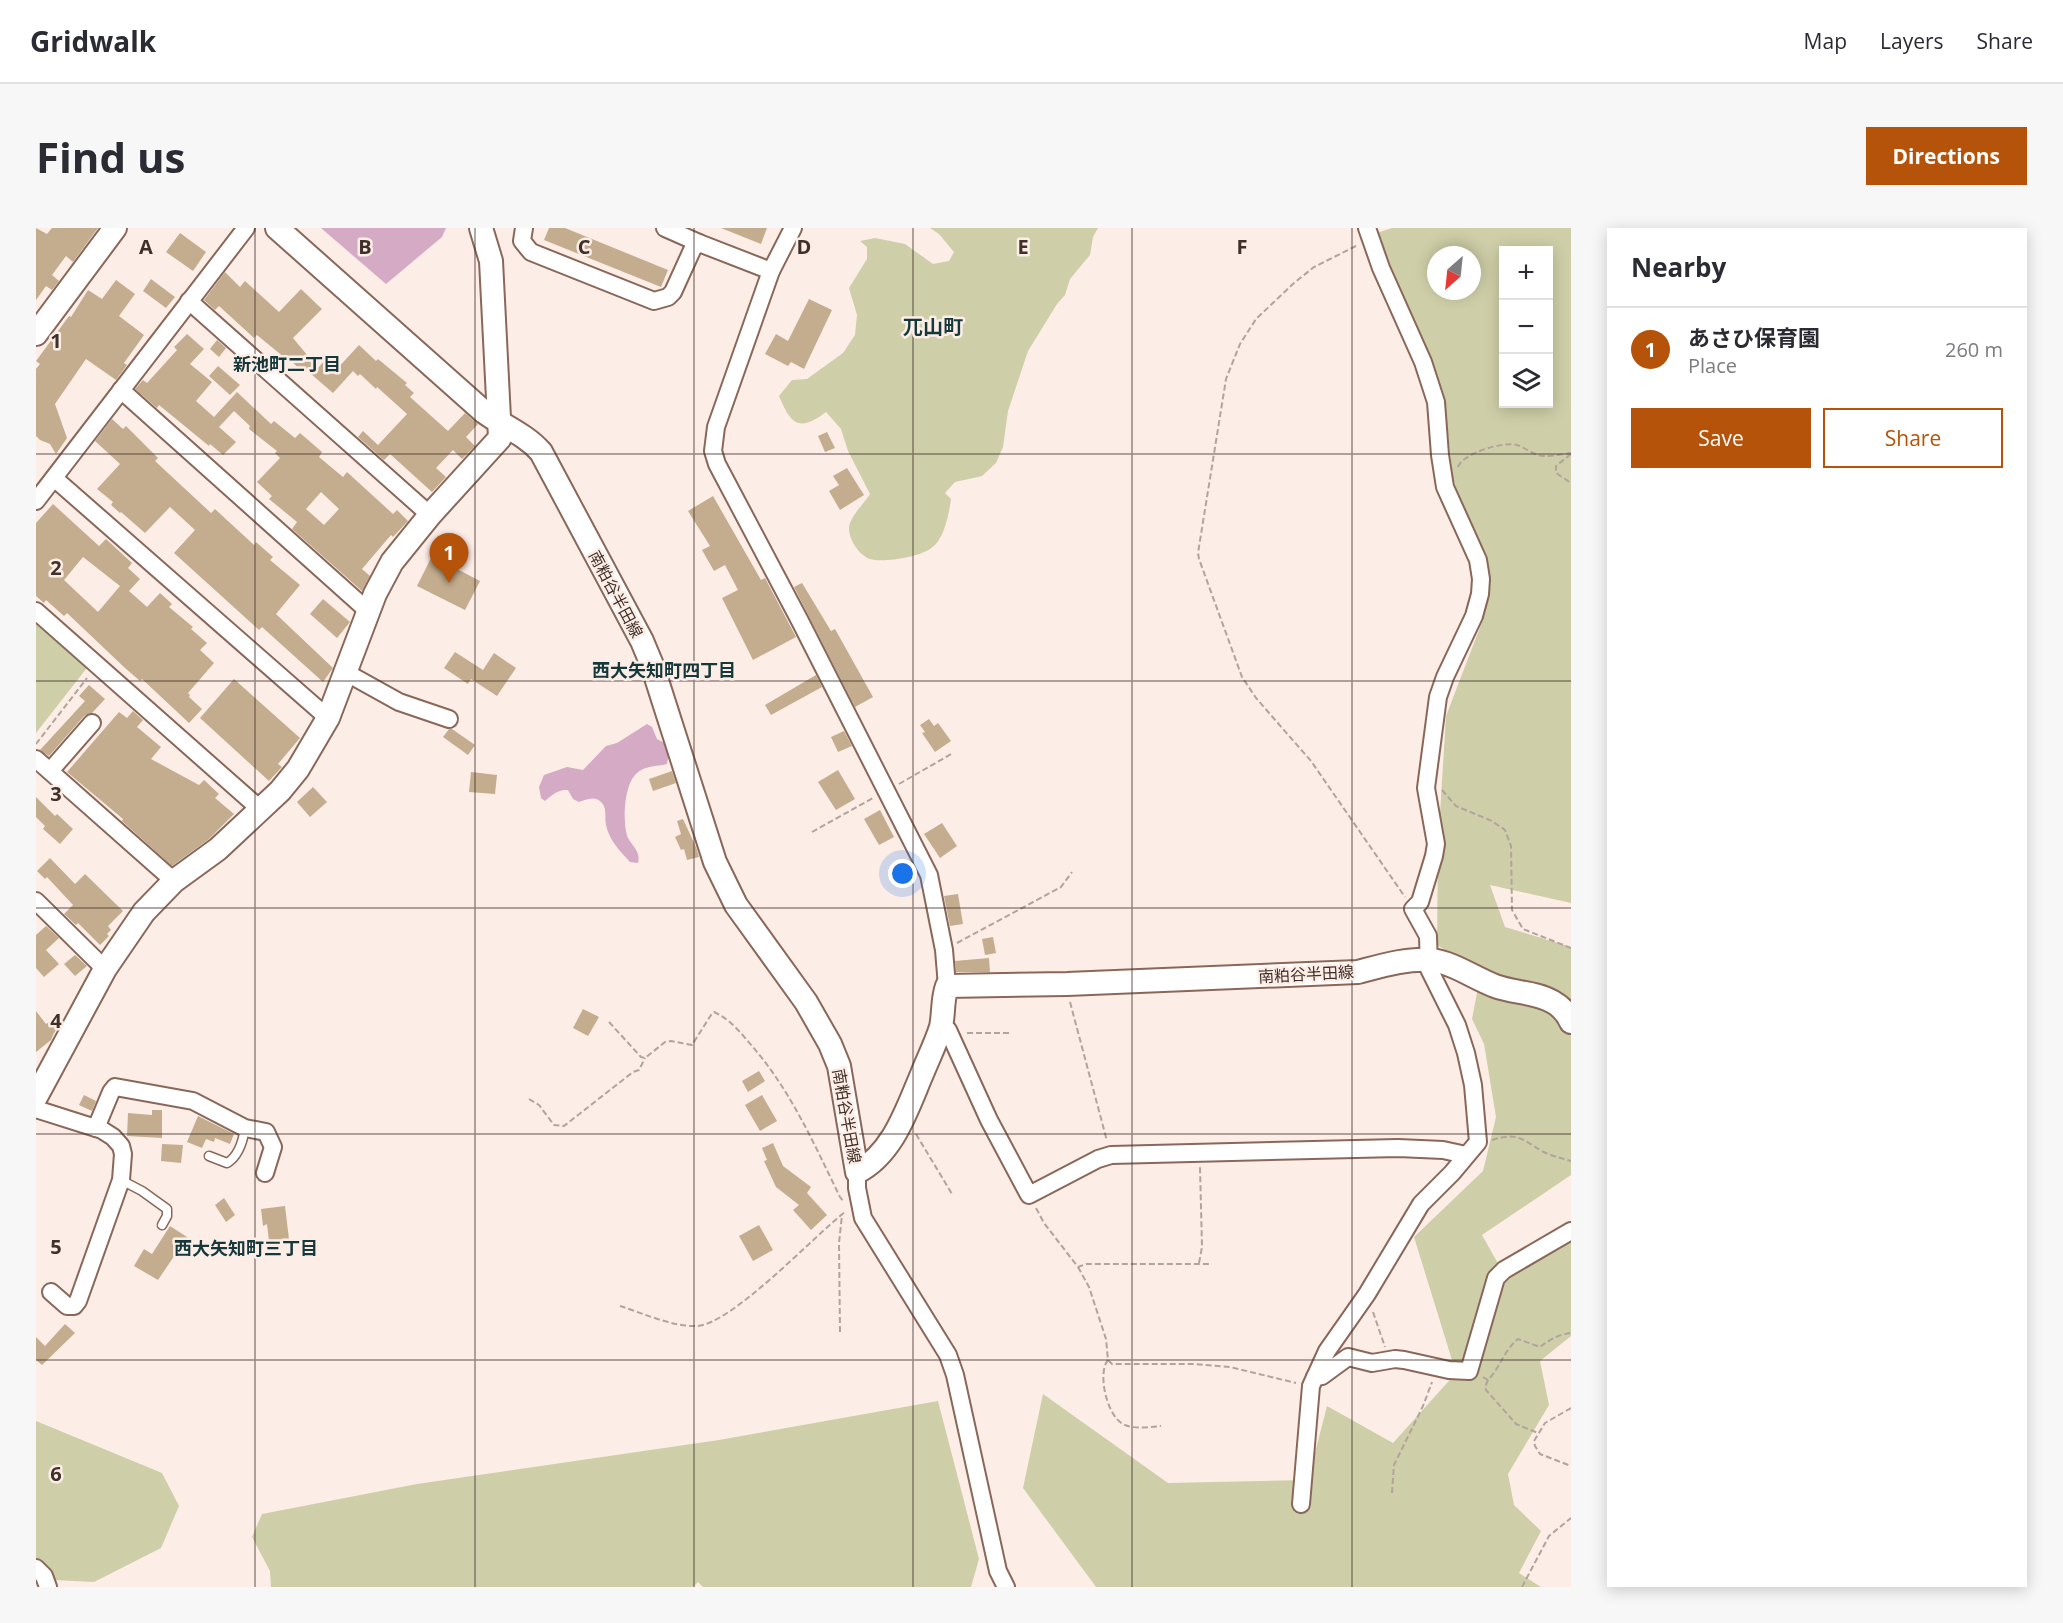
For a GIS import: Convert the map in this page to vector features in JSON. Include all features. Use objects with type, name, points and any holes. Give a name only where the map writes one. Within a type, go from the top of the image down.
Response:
[{"type":"main road","points":[[36,334],[116,228]]},
{"type":"main road","name":"南粕谷半田線","points":[[277,228],[500,423],[527,438],[541,452],[642,641],[652,665],[715,862],[736,905],[806,1002],[830,1044],[838,1066],[857,1172],[870,1165],[882,1152],[904,1117],[945,1030],[943,998],[947,986],[1067,984],[1358,972],[1388,965],[1429,960],[1446,963],[1497,987],[1537,995],[1552,1001],[1562,1008],[1571,1022]]},
{"type":"main road","points":[[39,1080],[105,969],[144,912],[174,881],[218,849],[280,791],[298,769],[328,718],[368,611],[392,562],[430,515],[500,438],[491,261],[481,228]]},
{"type":"street","points":[[36,501],[246,228]]},
{"type":"street","points":[[524,228],[522,241],[531,252],[654,301],[668,297],[673,292],[693,248],[699,243]]},
{"type":"street","points":[[665,228],[771,271]]},
{"type":"street","points":[[793,228],[771,271],[716,427],[713,451],[717,464],[929,875],[944,950],[947,986]]},
{"type":"street","points":[[1301,1504],[1313,1381],[1327,1352],[1367,1294],[1421,1204],[1452,1173],[1478,1142],[1473,1085],[1467,1053],[1457,1025],[1429,969],[1428,936],[1413,909],[1420,902],[1436,844],[1426,796],[1438,697],[1474,615],[1481,579],[1478,560],[1445,487],[1436,402],[1423,362],[1381,268],[1369,233]]},
{"type":"street","points":[[189,301],[430,515]]},
{"type":"street","points":[[121,390],[368,611]]},
{"type":"street","points":[[54,478],[328,718]]},
{"type":"street","points":[[36,611],[260,809]]},
{"type":"street","points":[[345,672],[399,702],[450,719]]},
{"type":"street","points":[[50,771],[92,723]]},
{"type":"street","points":[[36,759],[174,881]]},
{"type":"street","points":[[36,901],[105,969]]},
{"type":"street","points":[[945,1030],[1029,1195],[1098,1159],[1111,1155],[1398,1148],[1443,1150],[1466,1155]]},
{"type":"street","points":[[96,1128],[115,1087],[193,1101],[245,1128],[266,1132],[273,1148],[265,1173]]},
{"type":"street","points":[[36,1109],[96,1128],[113,1137],[121,1146],[123,1154],[121,1180],[78,1301],[74,1306],[67,1306],[51,1292]]},
{"type":"street","points":[[857,1172],[856,1213],[948,1355],[955,1375],[998,1571],[1005,1587]]},
{"type":"street","points":[[1313,1381],[1348,1357],[1372,1363],[1390,1360],[1416,1362],[1435,1368],[1469,1371],[1496,1278],[1504,1270],[1571,1231]]},
{"type":"street","points":[[36,1568],[44,1576],[48,1587]]},
{"type":"lane","points":[[208,1156],[228,1163],[235,1159],[245,1128]]},
{"type":"lane","points":[[121,1180],[142,1191],[167,1209],[167,1216],[162,1225]]},
{"type":"path","points":[[1369,233],[1314,267],[1257,319],[1240,344],[1226,379],[1198,552],[1242,677],[1256,699],[1311,761],[1413,909]]},
{"type":"path","points":[[1457,471],[1460,462],[1474,453],[1495,446],[1516,444],[1539,456],[1571,454]]},
{"type":"path","points":[[1571,454],[1556,466],[1556,473],[1571,483]]},
{"type":"path","points":[[36,744],[96,666]]},
{"type":"path","points":[[1428,777],[1456,806],[1492,821],[1505,830],[1511,846],[1512,910],[1523,929],[1571,948]]},
{"type":"path","points":[[944,950],[1061,887],[1072,872]]},
{"type":"path","points":[[1067,984],[1082,1053],[1096,1093],[1111,1155]]},
{"type":"path","points":[[529,1099],[539,1105],[554,1125],[564,1126],[633,1072],[639,1070],[645,1058],[665,1042],[693,1045],[714,1012],[726,1019],[763,1058],[788,1093],[840,1197],[856,1213]]},
{"type":"path","points":[[609,1022],[641,1058],[645,1058]]},
{"type":"path","points":[[945,1030],[1012,1033]]},
{"type":"path","points":[[904,1117],[952,1194]]},
{"type":"path","points":[[1478,1142],[1512,1136],[1526,1140],[1550,1155],[1571,1161]]},
{"type":"path","points":[[1199,1263],[1202,1247],[1200,1152]]},
{"type":"path","points":[[1029,1195],[1044,1222],[1078,1267],[1089,1287],[1106,1339],[1108,1360],[1102,1369],[1108,1404],[1115,1418],[1127,1426],[1161,1426]]},
{"type":"path","points":[[620,1306],[684,1325],[707,1325],[753,1294],[842,1215],[856,1213]]},
{"type":"path","points":[[840,1332],[839,1243],[842,1215]]},
{"type":"path","points":[[1078,1267],[1086,1264],[1210,1264]]},
{"type":"path","points":[[1367,1294],[1390,1360]]},
{"type":"path","points":[[1538,1434],[1511,1419],[1485,1387],[1515,1341],[1521,1340],[1540,1347],[1565,1333],[1571,1333]]},
{"type":"path","points":[[1108,1360],[1112,1364],[1119,1365],[1193,1364],[1230,1367],[1313,1381]]},
{"type":"path","points":[[1392,1493],[1394,1465],[1427,1398],[1435,1368]]},
{"type":"path","points":[[1469,1371],[1488,1380]]},
{"type":"path","points":[[1571,1408],[1545,1423],[1534,1441],[1540,1454],[1571,1466]]},
{"type":"path","points":[[1522,1587],[1549,1536],[1571,1518]]},
{"type":"green space","points":[[930,228],[1098,228],[1093,237],[1090,255],[1070,279],[1065,295],[1028,351],[1008,411],[1003,447],[996,463],[982,476],[955,482],[945,493],[951,499],[945,527],[939,540],[930,549],[909,557],[892,560],[870,559],[853,543],[849,530],[851,521],[870,494],[848,451],[841,429],[826,412],[809,422],[802,424],[796,422],[787,413],[779,396],[792,380],[807,379],[843,353],[855,335],[857,315],[849,288],[867,259],[867,247],[860,241],[875,238],[905,244],[933,264],[949,261],[954,252],[939,234]]},
{"type":"green space","points":[[1392,228],[1571,228],[1571,903],[1490,885],[1505,927],[1571,947],[1571,1175],[1482,1235],[1505,1276],[1563,1240],[1571,1241],[1571,1336],[1540,1361],[1549,1405],[1508,1474],[1514,1505],[1541,1531],[1519,1573],[1541,1587],[1096,1587],[1023,1488],[1043,1394],[1168,1483],[1308,1480],[1327,1406],[1393,1443],[1456,1373],[1414,1237],[1483,1171],[1496,1117],[1484,1044],[1472,1019],[1481,972],[1437,945],[1438,846],[1446,716],[1484,617],[1486,583],[1453,478],[1443,391],[1377,233]]},
{"type":"green space","points":[[36,620],[85,663],[86,669],[36,733]]},
{"type":"green space","points":[[938,1401],[979,1559],[971,1587],[703,1587],[698,1582],[693,1587],[271,1587],[270,1571],[252,1537],[262,1514],[417,1484],[719,1440]]},
{"type":"green space","points":[[36,1421],[162,1473],[179,1506],[161,1548],[94,1582],[54,1580],[36,1567]]},
{"type":"shaded area","points":[[321,228],[446,228],[442,237],[386,284]]},
{"type":"shaded area","points":[[647,724],[652,727],[657,739],[670,746],[667,764],[639,771],[629,787],[625,805],[625,824],[628,838],[639,859],[638,863],[630,862],[612,840],[607,830],[604,808],[599,800],[590,799],[579,802],[573,799],[568,790],[561,790],[545,801],[541,798],[539,787],[544,775],[567,767],[583,770],[606,746],[617,743]]},
{"type":"building","points":[[36,228],[47,234],[52,228],[98,228],[73,262],[66,256],[52,275],[59,281],[52,290],[46,286],[36,300]]},
{"type":"building","points":[[549,228],[565,228],[668,270],[661,287],[544,240]]},
{"type":"building","points":[[721,228],[767,228],[761,244]]},
{"type":"building","points":[[180,233],[206,252],[193,271],[166,252]]},
{"type":"building","points":[[225,272],[240,287],[245,281],[279,312],[301,289],[322,309],[293,338],[318,368],[324,361],[335,371],[359,345],[376,361],[378,359],[407,383],[405,385],[414,393],[410,397],[448,431],[465,413],[478,424],[466,437],[475,446],[462,459],[453,450],[436,468],[446,477],[432,492],[390,454],[384,460],[358,437],[363,431],[378,445],[407,414],[377,387],[376,389],[360,374],[358,376],[353,371],[333,393],[303,367],[300,370],[287,356],[285,358],[257,335],[254,338],[219,306],[215,310],[204,300]]},
{"type":"building","points":[[151,279],[175,297],[166,308],[143,291]]},
{"type":"building","points":[[116,280],[135,294],[119,316],[144,335],[124,363],[127,365],[116,380],[86,359],[55,404],[67,438],[56,454],[50,444],[36,436],[36,369],[40,364],[36,361],[69,316],[71,317],[88,290],[102,299]]},
{"type":"building","points":[[809,299],[832,310],[804,369],[791,362],[788,366],[765,354],[776,334],[788,341]]},
{"type":"building","points":[[187,334],[204,349],[190,364],[212,382],[196,401],[214,417],[237,392],[271,424],[274,421],[295,438],[300,433],[322,452],[319,457],[343,477],[347,472],[393,514],[397,510],[408,521],[393,537],[391,535],[362,569],[370,576],[362,591],[292,529],[297,522],[269,499],[272,496],[257,482],[280,458],[275,453],[277,451],[249,429],[250,426],[234,411],[219,427],[236,442],[223,455],[159,405],[157,408],[135,389],[143,380],[147,383],[177,350],[174,347]],"holes":[[[321,492],[339,509],[324,525],[306,509]]]},
{"type":"building","points":[[217,340],[226,348],[219,357],[210,349]]},
{"type":"building","points":[[218,366],[240,385],[230,395],[209,376]]},
{"type":"building","points":[[112,419],[123,429],[126,426],[158,458],[155,461],[211,513],[215,509],[254,545],[256,542],[273,557],[270,560],[300,585],[276,614],[333,668],[323,682],[262,627],[259,630],[174,553],[195,530],[170,507],[145,533],[111,505],[113,502],[97,489],[120,464],[95,441]]},
{"type":"building","points":[[827,432],[835,448],[825,452],[818,436]]},
{"type":"building","points":[[847,468],[864,495],[840,510],[829,491],[839,485],[833,476]]},
{"type":"building","points":[[713,496],[761,580],[765,578],[796,637],[753,660],[722,598],[738,590],[725,565],[714,571],[702,550],[710,546],[688,511]]},
{"type":"building","points":[[53,504],[99,546],[106,539],[132,563],[128,568],[140,579],[129,591],[147,607],[160,593],[172,604],[169,607],[193,627],[191,629],[207,643],[200,650],[214,663],[188,693],[189,697],[202,709],[189,723],[142,679],[140,681],[125,668],[67,613],[64,616],[46,600],[44,603],[36,596],[36,523]],"holes":[[[83,557],[120,586],[98,612],[64,580]]]},
{"type":"building","points":[[432,556],[480,581],[465,610],[417,586]]},
{"type":"building","points":[[802,583],[831,631],[835,629],[873,697],[855,707],[794,587]]},
{"type":"building","points":[[323,599],[350,622],[337,638],[310,614]]},
{"type":"building","points":[[455,652],[483,670],[494,653],[516,668],[497,696],[471,679],[468,684],[444,668]]},
{"type":"building","points":[[816,675],[822,687],[771,715],[765,705]]},
{"type":"building","points":[[234,679],[300,738],[278,764],[282,767],[269,781],[200,718]]},
{"type":"building","points":[[89,685],[105,699],[92,713],[84,716],[49,756],[40,750],[85,701],[79,696]]},
{"type":"building","points":[[133,711],[143,720],[137,727],[161,747],[151,759],[199,785],[204,780],[219,794],[215,798],[234,814],[209,839],[172,866],[122,821],[123,819],[67,772],[119,712],[127,718]]},
{"type":"building","points":[[929,719],[934,726],[938,723],[951,741],[935,752],[922,733],[925,732],[920,725]]},
{"type":"building","points":[[449,729],[475,745],[468,755],[443,737]]},
{"type":"building","points":[[844,731],[852,746],[838,752],[831,737]]},
{"type":"building","points":[[838,770],[855,799],[836,810],[818,782]]},
{"type":"building","points":[[672,771],[676,783],[653,791],[649,779]]},
{"type":"building","points":[[471,772],[497,775],[495,794],[469,792]]},
{"type":"building","points":[[313,787],[327,802],[310,817],[297,802]]},
{"type":"building","points":[[36,797],[55,816],[57,814],[73,829],[60,844],[43,829],[45,826],[36,817]]},
{"type":"building","points":[[880,810],[894,837],[879,845],[864,819]]},
{"type":"building","points":[[683,819],[699,857],[687,860],[684,849],[681,850],[675,837],[681,834],[677,821]]},
{"type":"building","points":[[942,823],[957,846],[940,858],[924,834]]},
{"type":"building","points":[[50,858],[75,884],[85,874],[123,911],[108,926],[111,930],[107,934],[109,936],[100,945],[78,923],[76,925],[64,914],[73,905],[47,877],[45,879],[37,871]]},
{"type":"building","points":[[958,894],[963,924],[950,926],[944,896]]},
{"type":"building","points":[[46,926],[59,938],[46,950],[59,964],[44,977],[36,968],[36,935]]},
{"type":"building","points":[[993,937],[996,953],[985,955],[982,939]]},
{"type":"building","points":[[75,955],[87,966],[75,976],[64,964]]},
{"type":"building","points":[[989,958],[990,972],[956,972],[955,961]]},
{"type":"building","points":[[583,1009],[599,1017],[588,1036],[573,1028]]},
{"type":"building","points":[[36,1011],[46,1024],[55,1018],[60,1024],[51,1040],[36,1052]]},
{"type":"building","points":[[759,1071],[765,1081],[748,1092],[742,1081]]},
{"type":"building","points":[[84,1095],[96,1101],[92,1111],[79,1105]]},
{"type":"building","points":[[762,1095],[777,1121],[760,1131],[745,1105]]},
{"type":"building","points":[[152,1110],[162,1110],[162,1138],[127,1136],[128,1113],[152,1115]]},
{"type":"building","points":[[198,1116],[234,1134],[230,1144],[215,1138],[214,1142],[206,1139],[202,1148],[187,1142]]},
{"type":"building","points":[[773,1143],[783,1166],[811,1187],[807,1193],[827,1215],[811,1230],[793,1210],[799,1205],[776,1187],[764,1161],[767,1160],[762,1148]]},
{"type":"building","points":[[162,1144],[183,1145],[181,1163],[161,1161]]},
{"type":"building","points":[[224,1198],[235,1215],[226,1222],[215,1205]]},
{"type":"building","points":[[285,1206],[289,1239],[269,1241],[267,1224],[263,1226],[261,1209]]},
{"type":"building","points":[[759,1225],[773,1250],[753,1261],[739,1236]]},
{"type":"building","points":[[170,1226],[187,1237],[158,1280],[134,1266],[144,1249],[152,1254]]},
{"type":"building","points":[[65,1324],[75,1333],[42,1365],[36,1360],[36,1337],[45,1346]]},
{"type":"place","name":"あさひ保育園","points":[[449,583]]},
{"type":"district","name":"兀山町","points":[[933,326]]},
{"type":"district","name":"新池町二丁目","points":[[287,364]]},
{"type":"district","name":"西大矢知町四丁目","points":[[664,670]]},
{"type":"district","name":"西大矢知町三丁目","points":[[246,1248]]}]
